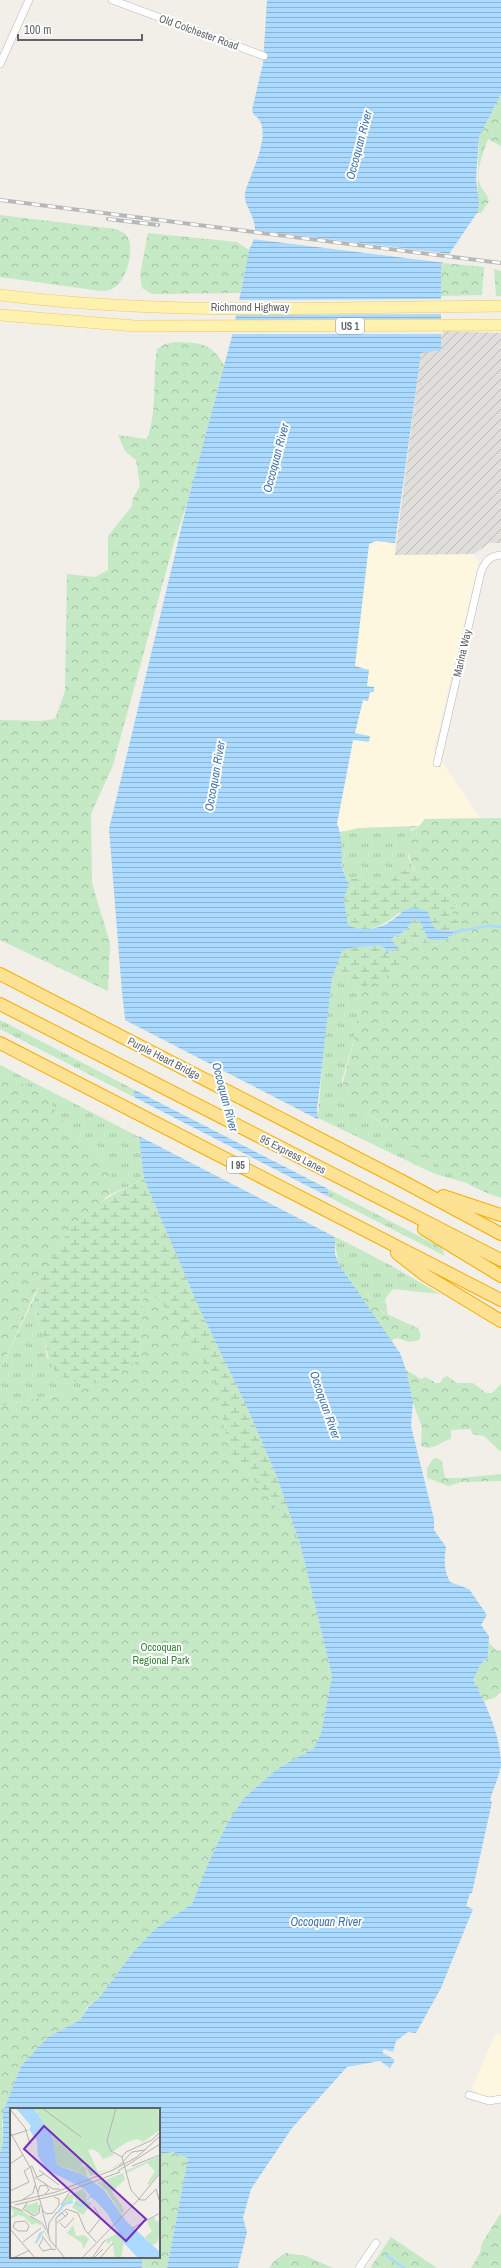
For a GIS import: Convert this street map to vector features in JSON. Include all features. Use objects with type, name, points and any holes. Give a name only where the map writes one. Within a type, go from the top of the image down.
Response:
[{"type":"highway","name":"Purple Heart Bridge","points":[[0,974],[404,1182]]},
{"type":"highway","name":"95 Express Lanes","points":[[0,1004],[501,1260]]},
{"type":"highway","name":"I 95","points":[[0,1043],[501,1300]]},
{"type":"highway","points":[[404,1182],[501,1215]]},
{"type":"highway","points":[[404,1182],[501,1234]]},
{"type":"highway","points":[[371,1194],[501,1276]]},
{"type":"highway","points":[[383,1240],[425,1275],[501,1321]]},
{"type":"main road","name":"Richmond Highway","points":[[0,295],[76,303],[200,308],[501,306]]},
{"type":"main road","name":"Richmond Highway","points":[[0,315],[108,325],[501,325]]},
{"type":"street","points":[[0,64],[29,0]]},
{"type":"street","name":"Old Colchester Road","points":[[112,0],[264,56]]},
{"type":"street","name":"Marina Way","points":[[437,763],[481,572],[489,558],[501,555]]},
{"type":"street","points":[[469,2095],[489,2101],[501,2099]]},
{"type":"street","points":[[360,2268],[376,2242]]},
{"type":"shaded area","points":[[441,331],[501,333],[501,543],[489,543],[474,554],[395,555],[421,353]]},
{"type":"shaded area","points":[[376,541],[395,543],[395,555],[474,554],[479,562],[434,750],[480,818],[425,819],[419,826],[360,828],[340,832],[337,824],[354,739],[368,742],[370,736],[355,734],[363,700],[374,687],[367,687],[355,666],[369,543]]},
{"type":"shaded area","points":[[496,2033],[501,2035],[501,2096],[492,2098],[478,2094],[473,2090],[473,2085]]},
{"type":"green space","points":[[501,94],[501,146],[488,139],[481,160],[478,177],[480,185],[489,201],[481,213],[477,213],[479,137]]},
{"type":"green space","points":[[0,215],[115,229],[122,232],[128,238],[130,243],[130,257],[123,278],[113,288],[101,291],[0,277]]},
{"type":"green space","points":[[148,233],[237,242],[249,250],[240,293],[152,294],[142,288],[140,275]]},
{"type":"green space","points":[[444,263],[484,267],[482,295],[441,296],[441,266]]},
{"type":"green space","points":[[494,269],[501,271],[501,296],[496,296]]},
{"type":"green space","points":[[174,342],[197,343],[209,347],[219,357],[224,365],[188,500],[173,546],[113,765],[91,814],[92,883],[110,943],[108,991],[0,940],[0,720],[40,721],[55,719],[65,691],[67,574],[95,577],[108,570],[108,536],[132,506],[133,498],[140,486],[136,460],[125,451],[118,435],[147,439],[154,406],[157,349],[165,344]]},
{"type":"green space","points":[[501,818],[501,1198],[466,1183],[434,1163],[372,1116],[340,1094],[356,1032],[359,989],[403,967],[403,951],[401,946],[412,941],[437,945],[462,929],[451,918],[456,901],[446,893],[427,884],[416,873],[410,859],[406,835],[419,826],[425,819]]},
{"type":"green space","points":[[419,826],[411,829],[408,857],[413,869],[400,873],[387,884],[345,877],[341,858],[340,832],[360,828]]},
{"type":"green space","points":[[413,869],[428,883],[456,901],[451,918],[459,921],[463,929],[437,945],[412,941],[401,946],[406,959],[403,967],[359,989],[347,973],[339,971],[332,978],[342,950],[377,945],[385,948],[387,954],[389,949],[395,950],[397,946],[391,940],[406,930],[413,918],[422,925],[429,940],[445,940],[457,931],[438,930],[433,926],[429,913],[398,913],[381,925],[368,929],[354,928],[348,925],[344,899],[349,883],[345,877],[387,884],[400,872]]},
{"type":"green space","points":[[339,971],[347,973],[359,989],[356,1032],[342,1080],[344,1098],[354,1103],[432,1162],[467,1183],[435,1174],[318,1118],[323,1055],[332,978]]},
{"type":"green space","points":[[0,1020],[133,1089],[134,1097],[0,1029]]},
{"type":"green space","points":[[0,1065],[139,1137],[144,1179],[109,1195],[111,1176],[101,1159],[69,1130],[45,1095],[0,1072]]},
{"type":"green space","points":[[0,1072],[45,1095],[69,1130],[101,1159],[111,1176],[109,1195],[66,1234],[50,1260],[0,1370]]},
{"type":"green space","points":[[144,1179],[200,1310],[246,1405],[277,1477],[301,1547],[272,1501],[230,1452],[213,1378],[169,1311],[153,1295],[143,1292],[140,1359],[96,1383],[89,1384],[80,1383],[64,1377],[53,1369],[50,1363],[36,1315],[35,1305],[38,1287],[48,1263],[73,1226],[91,1209]]},
{"type":"green space","points":[[328,1189],[442,1248],[445,1256],[329,1197]]},
{"type":"green space","points":[[334,1236],[390,1265],[440,1294],[393,1289],[385,1299],[388,1315],[384,1313],[364,1291],[346,1277],[338,1260]]},
{"type":"green space","points":[[350,1282],[362,1289],[382,1312],[418,1328],[421,1336],[419,1340],[410,1342],[397,1338],[390,1341]]},
{"type":"green space","name":"Occoquan Regional Park","points":[[143,1292],[153,1294],[169,1311],[213,1378],[230,1452],[272,1501],[301,1547],[332,1676],[321,1733],[314,1748],[277,1769],[244,1798],[227,1824],[210,1859],[192,1904],[155,1929],[134,1951],[99,1998],[88,2006],[80,2020],[48,2037],[21,2066],[5,2107],[2,2123],[3,2144],[0,2153],[0,1406],[83,1389],[140,1359]]},
{"type":"green space","points":[[36,1294],[35,1312],[44,1337],[47,1357],[64,1378],[92,1384],[83,1389],[0,1406],[0,1370]]},
{"type":"green space","points":[[406,1370],[421,1379],[426,1377],[436,1383],[440,1383],[443,1378],[447,1376],[457,1383],[473,1383],[486,1393],[492,1393],[501,1384],[501,1452],[484,1436],[472,1434],[471,1429],[451,1430],[451,1439],[429,1448],[421,1446],[422,1427],[413,1403]]},
{"type":"green space","points":[[437,1458],[442,1461],[445,1478],[501,1474],[501,1481],[461,1482],[449,1486],[427,1478],[427,1468],[433,1459]]},
{"type":"green space","points":[[489,1643],[497,1651],[501,1650],[501,1692],[494,1698],[484,1701],[473,1680],[480,1665],[488,1657]]},
{"type":"green space","points":[[168,2152],[180,2154],[188,2158],[167,2268],[142,2268],[142,2258],[160,2258],[160,2154]]},
{"type":"green space","points":[[501,2213],[501,2268],[471,2268],[480,2253],[482,2243]]},
{"type":"green space","points":[[391,2237],[437,2268],[370,2268]]},
{"type":"green space","points":[[286,2253],[306,2256],[333,2268],[269,2268],[275,2260]]},
{"type":"water","name":"Occoquan River","points":[[267,0],[501,0],[501,94],[479,137],[476,179],[479,204],[477,213],[441,266],[441,350],[421,353],[395,543],[376,541],[369,544],[355,666],[369,670],[367,686],[374,687],[374,692],[370,692],[368,701],[363,700],[355,733],[370,736],[369,742],[353,740],[337,824],[341,838],[343,869],[349,883],[344,899],[348,925],[362,929],[379,927],[388,923],[402,912],[410,908],[415,908],[429,913],[432,925],[437,930],[457,931],[445,940],[429,940],[422,925],[414,918],[406,930],[391,939],[400,950],[390,949],[387,955],[385,948],[377,945],[350,948],[342,951],[332,978],[317,1110],[335,1241],[335,1254],[340,1266],[400,1353],[406,1370],[413,1402],[411,1426],[434,1519],[434,1530],[446,1547],[445,1565],[448,1578],[450,1582],[469,1589],[487,1615],[481,1625],[489,1636],[488,1657],[480,1665],[473,1680],[488,1710],[496,1732],[501,1765],[490,1800],[492,1802],[472,1893],[470,1893],[466,1906],[473,1909],[441,1988],[416,2033],[408,2032],[396,2041],[393,2052],[384,2049],[382,2052],[395,2060],[390,2068],[380,2061],[347,2067],[292,2128],[251,2189],[243,2218],[247,2232],[238,2268],[167,2268],[188,2158],[173,2152],[160,2154],[160,2108],[10,2108],[10,2258],[142,2258],[142,2268],[0,2268],[0,2153],[3,2144],[3,2112],[21,2066],[48,2037],[80,2020],[89,2006],[99,1998],[134,1951],[155,1929],[192,1904],[210,1859],[227,1824],[244,1798],[277,1769],[314,1748],[321,1733],[332,1676],[301,1547],[277,1477],[246,1405],[200,1310],[144,1179],[122,993],[109,829],[188,500],[232,336],[249,250],[254,239],[254,222],[246,203],[245,196],[246,189],[257,161],[262,139],[260,121],[254,115],[252,110],[263,63]]},
{"type":"pier","points":[[253,230],[452,254],[446,263],[252,239]]},
{"type":"pier","points":[[443,299],[443,314],[234,315],[237,300]]},
{"type":"pier","points":[[443,319],[443,334],[230,334],[233,320]]},
{"type":"pier","points":[[123,1019],[321,1121],[330,1190],[131,1088]]},
{"type":"pier","points":[[132,1096],[331,1198],[337,1238],[137,1135]]},
{"type":"waterway","points":[[454,932],[489,926],[501,927]]},
{"type":"waterway","points":[[386,2255],[404,2268]]},
{"type":"railway","points":[[0,200],[501,263]]},
{"type":"railway","points":[[108,219],[158,225]]}]
